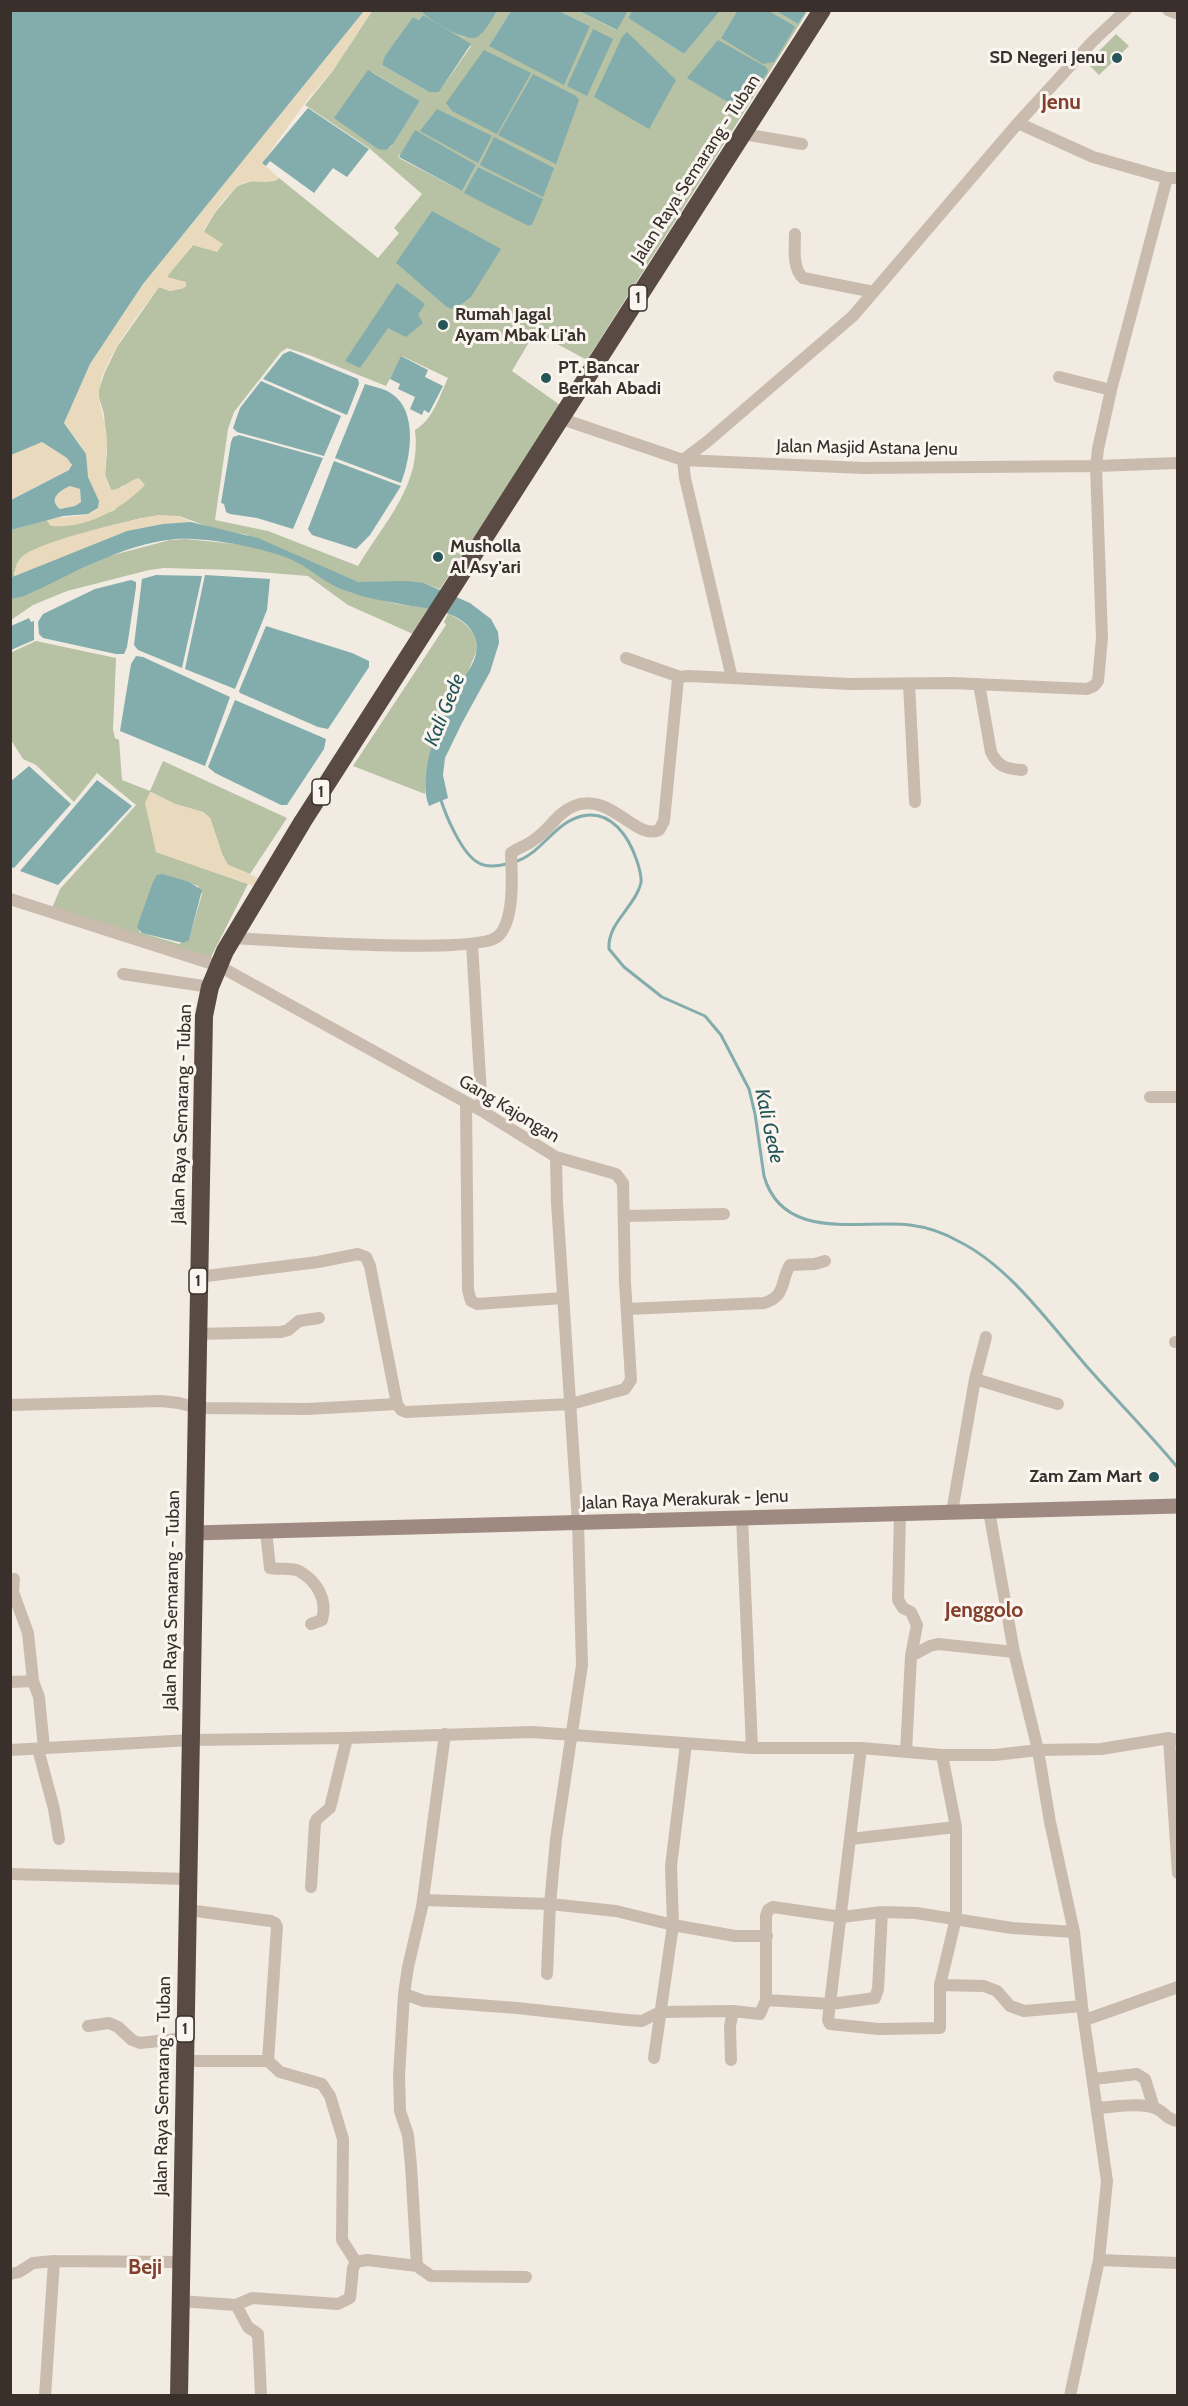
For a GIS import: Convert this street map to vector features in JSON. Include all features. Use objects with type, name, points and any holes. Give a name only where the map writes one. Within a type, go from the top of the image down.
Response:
[{"type":"highway","name":"Jalan Raya Semarang - Tuban","points":[[179,2396],[198,1408],[198,1277],[204,1016],[210,987],[232,938],[430,622],[822,10]]},
{"type":"main road","name":"Jalan Raya Merakurak - Jenu","points":[[194,1533],[1178,1506]]},
{"type":"street","points":[[732,678],[685,478],[683,460],[838,330],[874,292],[1018,123],[1092,42],[1126,10]]},
{"type":"street","points":[[1168,10],[1178,14]]},
{"type":"street","points":[[626,658],[680,677],[850,684],[979,684],[1087,688],[1094,686],[1098,681],[1102,638],[1096,466],[1102,423],[1172,178],[1093,157],[1018,123]]},
{"type":"street","points":[[743,134],[802,144]]},
{"type":"street","points":[[795,234],[796,265],[803,278],[874,292]]},
{"type":"street","points":[[1059,377],[1111,390]]},
{"type":"street","name":"Jalan Masjid Astana Jenu","points":[[562,419],[683,460],[863,468],[1178,463]]},
{"type":"street","points":[[232,938],[325,944],[472,944],[490,941],[504,930],[513,871],[511,852],[536,839],[565,811],[583,804],[598,805],[615,811],[649,833],[660,830],[664,821],[680,677]]},
{"type":"street","points":[[909,684],[915,802]]},
{"type":"street","points":[[979,684],[991,752],[995,762],[1000,766],[1022,770]]},
{"type":"street","name":"Gang Kajongan","points":[[10,899],[219,966],[482,1111],[556,1157],[578,1522],[582,1665],[549,1904],[547,1974]]},
{"type":"street","points":[[472,944],[482,1111]]},
{"type":"street","points":[[123,974],[210,987]]},
{"type":"street","points":[[1150,1097],[1178,1097]]},
{"type":"street","points":[[466,1104],[468,1290],[471,1301],[477,1304],[563,1298]]},
{"type":"street","points":[[198,1277],[318,1262],[358,1254],[366,1257],[370,1266],[397,1404],[400,1410],[406,1412],[571,1404],[626,1389],[632,1380],[623,1184],[616,1174],[556,1157]]},
{"type":"street","points":[[624,1216],[724,1214]]},
{"type":"street","points":[[627,1309],[764,1303],[774,1300],[780,1293],[790,1265],[815,1264],[825,1261]]},
{"type":"street","points":[[197,1334],[281,1332],[288,1330],[298,1321],[319,1318]]},
{"type":"street","points":[[952,1512],[975,1379],[986,1338]]},
{"type":"street","points":[[975,1379],[1058,1404]]},
{"type":"street","points":[[10,1405],[161,1401],[198,1408],[344,1408],[397,1404]]},
{"type":"street","points":[[989,1511],[1014,1652],[1038,1750],[1050,1822],[1074,1932],[1107,2181],[1099,2260],[1070,2396]]},
{"type":"street","points":[[900,1514],[898,1600],[903,1608],[911,1612],[917,1624],[911,1656],[906,1752]]},
{"type":"street","points":[[742,1518],[752,1748]]},
{"type":"street","points":[[266,1531],[270,1568],[296,1570],[322,1594],[324,1602],[322,1620],[311,1623]]},
{"type":"street","points":[[14,1579],[13,1592],[28,1633],[33,1681],[39,1696],[41,1748],[59,1839]]},
{"type":"street","points":[[911,1656],[938,1644],[1014,1652]]},
{"type":"street","points":[[10,1682],[33,1681]]},
{"type":"street","points":[[10,1750],[190,1740],[347,1738],[491,1731],[572,1734],[752,1748],[861,1748],[942,1755],[995,1755],[1038,1750],[1101,1749],[1173,1739],[1178,1873]]},
{"type":"street","points":[[417,2266],[411,2166],[408,2135],[400,2111],[399,2076],[404,1994],[423,1900],[445,1734]]},
{"type":"street","points":[[311,1887],[315,1823],[330,1808],[347,1738]]},
{"type":"street","points":[[654,2058],[673,1925],[671,1866],[686,1744]]},
{"type":"street","points":[[861,1748],[828,2020],[830,2024],[879,2029],[936,2030],[939,2028],[940,1985],[956,1918],[956,1827],[942,1755]]},
{"type":"street","points":[[850,1839],[956,1827]]},
{"type":"street","points":[[10,1874],[189,1879]]},
{"type":"street","points":[[423,1900],[549,1904],[616,1911],[673,1925],[735,1936],[767,1936]]},
{"type":"street","points":[[404,1994],[424,2001],[642,2021],[660,2012],[733,2011],[760,2014],[766,2000],[766,1916],[768,1910],[773,1907],[842,1917],[882,1912],[916,1913],[1012,1928],[1074,1932]]},
{"type":"street","points":[[188,1910],[275,1923],[277,1927],[268,2061]]},
{"type":"street","points":[[766,2000],[831,2004],[870,2000],[877,1995],[882,1912]]},
{"type":"street","points":[[940,1985],[984,1986],[997,1991],[1010,2006],[1024,2012],[1082,2006]]},
{"type":"street","points":[[1085,2020],[1178,1987]]},
{"type":"street","points":[[730,2060],[730,2026],[733,2011]]},
{"type":"street","points":[[88,2025],[109,2023],[118,2027],[128,2038],[140,2043],[185,2038]]},
{"type":"street","points":[[184,2061],[268,2061],[280,2072],[322,2084],[330,2096],[343,2139],[342,2240],[350,2256],[356,2262]]},
{"type":"street","points":[[1094,2079],[1137,2074],[1145,2079],[1154,2108]]},
{"type":"street","points":[[1097,2108],[1147,2106],[1160,2110],[1167,2118],[1178,2121]]},
{"type":"street","points":[[356,2262],[367,2260],[417,2266],[431,2276],[526,2277]]},
{"type":"street","points":[[1099,2260],[1178,2263]]},
{"type":"street","points":[[45,2396],[54,2261]]},
{"type":"street","points":[[10,2274],[19,2272],[33,2263],[54,2261],[181,2262]]},
{"type":"street","points":[[180,2301],[236,2305],[252,2298],[338,2304],[350,2298],[353,2268],[356,2262]]},
{"type":"street","points":[[236,2305],[248,2327],[258,2334],[261,2396]]},
{"type":"green space","points":[[372,11],[420,11],[464,37],[480,35],[497,11],[511,11],[489,46],[590,26],[559,11],[579,11],[616,30],[628,11],[632,11],[628,18],[684,54],[720,11],[737,11],[721,38],[793,25],[769,11],[776,11],[798,24],[808,11],[587,360],[535,332],[512,371],[560,405],[440,589],[424,583],[350,592],[397,604],[429,608],[413,634],[348,605],[308,576],[234,570],[164,568],[149,570],[67,591],[33,605],[11,620],[10,599],[24,595],[109,556],[170,540],[186,539],[254,546],[248,535],[212,528],[179,516],[141,518],[68,538],[14,572],[15,578],[11,578],[11,530],[47,520],[50,525],[85,521],[115,510],[123,485],[117,490],[111,490],[105,475],[107,451],[99,389],[105,372],[117,347],[159,287],[170,291],[184,288],[173,279],[168,278],[168,275],[203,233],[214,214],[237,186],[252,181],[275,181],[279,178],[378,258],[399,233],[394,228],[422,194],[369,148],[305,105],[332,72]],"holes":[[[423,15],[471,46],[439,92],[429,92],[382,65],[413,17],[419,20]],[[372,72],[420,101],[390,148]],[[398,155],[476,165],[462,191],[399,158]],[[478,167],[542,199],[532,225],[528,226],[465,193]],[[396,263],[471,297],[453,310]],[[287,348],[386,386],[402,356],[448,378],[431,414],[415,430],[416,450],[413,468],[399,502],[358,566],[268,531],[215,520],[228,429],[234,412],[281,352]]]},
{"type":"green space","points":[[1116,34],[1129,46],[1099,75],[1087,63]]},
{"type":"green space","points":[[448,614],[469,628],[475,637],[477,650],[426,772],[425,794],[353,766],[446,625],[444,622]]},
{"type":"green space","points":[[36,641],[116,658],[113,730],[115,738],[119,740],[122,780],[150,791],[163,761],[287,818],[250,874],[228,865],[210,818],[203,812],[175,804],[151,792],[156,852],[248,884],[210,959],[52,908],[60,889],[136,805],[97,773],[74,802],[36,765],[23,759],[11,740],[10,653]],"holes":[[[163,874],[198,886],[202,894],[189,939],[179,944],[139,932]]]},
{"type":"sand","points":[[364,11],[372,11],[332,72],[310,96],[262,163],[279,178],[268,182],[247,182],[234,189],[216,210],[203,231],[223,244],[217,252],[192,245],[167,277],[186,282],[186,287],[170,291],[159,287],[122,339],[105,369],[99,395],[107,434],[105,473],[108,485],[111,490],[115,490],[139,478],[145,485],[126,502],[103,516],[77,524],[51,526],[47,520],[80,516],[98,509],[99,501],[88,477],[81,446],[64,423],[90,364],[143,284]]},
{"type":"sand","points":[[42,442],[70,460],[72,468],[11,500],[11,455]]},
{"type":"sand","points":[[70,486],[80,489],[81,502],[75,506],[60,509],[55,502],[56,496]]},
{"type":"sand","points":[[158,515],[179,516],[191,522],[163,524],[15,578],[18,561],[31,551],[86,532]]},
{"type":"sand","points":[[150,792],[175,804],[203,812],[210,818],[228,865],[259,878],[254,886],[156,852],[145,803]]},
{"type":"water","points":[[11,10],[364,11],[143,284],[90,364],[64,423],[86,454],[88,477],[99,501],[98,508],[88,514],[63,516],[11,530],[11,500],[69,470],[72,465],[67,458],[42,442],[11,455]],"holes":[[[70,486],[80,489],[81,502],[75,506],[60,509],[55,502],[56,496]]]},
{"type":"water","points":[[420,10],[497,11],[483,32],[472,38],[447,29]]},
{"type":"water","points":[[632,10],[720,11],[684,54],[628,18]]},
{"type":"water","points":[[511,11],[559,11],[590,26],[564,85],[489,46]]},
{"type":"water","points":[[579,11],[628,11],[617,30]]},
{"type":"water","points":[[737,11],[769,11],[795,27],[774,62],[763,64],[721,38]]},
{"type":"water","points":[[776,11],[807,11],[798,24]]},
{"type":"water","points":[[423,15],[471,44],[439,92],[429,92],[382,65],[385,56],[413,17],[419,20]]},
{"type":"water","points":[[593,29],[613,39],[587,96],[567,86]]},
{"type":"water","points":[[627,32],[676,80],[649,129],[594,97],[622,37]]},
{"type":"water","points":[[718,40],[766,67],[768,71],[743,111],[687,78]]},
{"type":"water","points":[[484,50],[531,73],[497,134],[452,111],[446,103]]},
{"type":"water","points":[[368,70],[420,101],[393,144],[386,150],[378,149],[334,118]]},
{"type":"water","points":[[533,74],[576,96],[579,100],[556,164],[498,135]]},
{"type":"water","points":[[308,108],[369,149],[347,177],[333,168],[314,193],[270,161],[266,166],[262,163]]},
{"type":"water","points":[[437,109],[492,136],[478,163],[420,131]]},
{"type":"water","points":[[415,130],[476,165],[462,191],[399,157]]},
{"type":"water","points":[[494,137],[554,168],[543,197],[480,165]]},
{"type":"water","points":[[478,167],[543,199],[532,225],[528,226],[464,193]]},
{"type":"water","points":[[432,211],[501,249],[471,297],[454,310],[447,307],[396,263]]},
{"type":"water","points":[[397,283],[425,304],[418,315],[423,323],[406,337],[388,328],[360,368],[345,361]]},
{"type":"water","points":[[290,351],[358,379],[359,384],[347,415],[263,379],[283,354]]},
{"type":"water","points":[[401,356],[428,370],[425,377],[443,386],[429,413],[424,410],[422,415],[410,409],[415,397],[398,389],[400,384],[390,379]]},
{"type":"water","points":[[261,381],[341,416],[324,456],[237,432],[233,428],[240,408]]},
{"type":"water","points":[[365,384],[392,394],[406,412],[410,436],[405,473],[401,483],[335,458]]},
{"type":"water","points":[[239,435],[323,458],[293,529],[257,518],[226,512],[224,504],[221,503],[231,442],[233,437]]},
{"type":"water","points":[[334,461],[401,486],[370,535],[356,549],[312,535],[308,529]]},
{"type":"water","points":[[191,522],[258,538],[358,582],[424,583],[470,603],[491,619],[498,632],[499,643],[490,672],[445,758],[443,775],[448,798],[429,806],[426,794],[427,765],[441,718],[473,662],[477,648],[471,630],[454,616],[353,593],[333,585],[296,562],[270,552],[188,539],[156,542],[117,553],[24,596],[11,599],[10,578],[127,531],[163,524]]},
{"type":"water","points":[[156,575],[202,576],[182,668],[138,650],[134,645],[142,579]]},
{"type":"water","points":[[205,575],[270,579],[267,610],[235,689],[185,669]]},
{"type":"water","points":[[131,580],[136,582],[136,587],[124,654],[43,638],[39,634],[38,622],[43,614],[95,589]]},
{"type":"water","points":[[29,618],[31,622],[34,621],[34,640],[11,650],[11,626]]},
{"type":"water","points":[[266,626],[352,653],[369,661],[369,667],[328,729],[318,727],[240,693]]},
{"type":"water","points":[[136,656],[143,657],[230,697],[205,766],[120,731],[131,664]]},
{"type":"water","points":[[235,700],[326,739],[324,749],[287,805],[281,805],[215,773],[208,767]]},
{"type":"water","points":[[29,766],[71,804],[14,868],[10,867],[11,781]]},
{"type":"water","points":[[97,780],[132,806],[58,885],[20,871]]},
{"type":"water","points":[[163,874],[189,882],[202,890],[189,940],[183,943],[142,933],[137,927],[153,882],[157,875]]},
{"type":"waterway","name":"Kali Gede","points":[[440,797],[455,833],[466,852],[485,866],[507,864]]},
{"type":"waterway","name":"Kali Gede","points":[[514,862],[532,853],[563,825],[582,816],[602,817],[617,827],[624,834],[634,852],[641,883],[638,892],[612,931],[609,949],[624,967],[662,997],[705,1016],[721,1035],[749,1089],[764,1176],[774,1197],[788,1211],[806,1219],[848,1225],[916,1226],[947,1235],[977,1252],[996,1266],[1029,1299],[1178,1468]]},
{"type":"place","name":"SD Negeri Jenu","points":[[1117,58]]},
{"type":"place","name":"Rumah Jagal Ayam Mbak Li'ah","points":[[443,325]]},
{"type":"place","name":"PT. Bancar Berkah Abadi","points":[[546,378]]},
{"type":"place","name":"Musholla Al Asy'ari","points":[[438,557]]},
{"type":"place","name":"Zam Zam Mart","points":[[1154,1477]]},
{"type":"district","name":"Jenu","points":[[1061,103]]},
{"type":"district","name":"Jenggolo","points":[[984,1611]]},
{"type":"district","name":"Beji","points":[[145,2268]]}]
